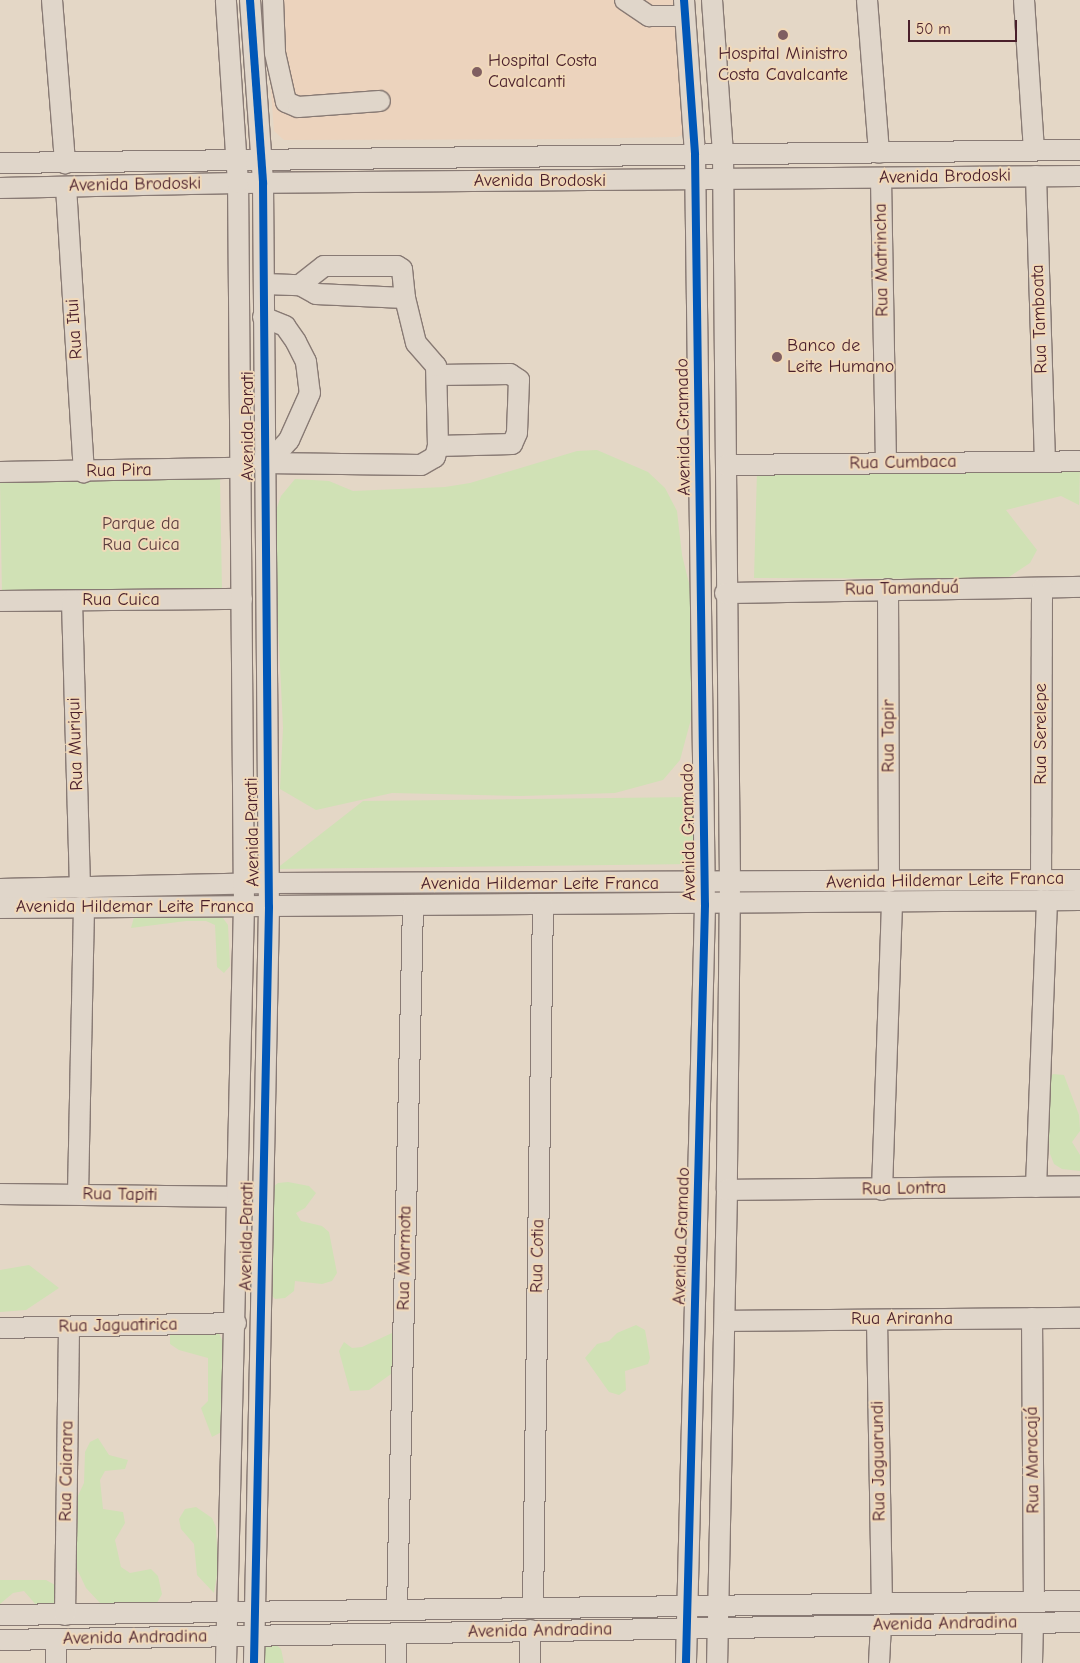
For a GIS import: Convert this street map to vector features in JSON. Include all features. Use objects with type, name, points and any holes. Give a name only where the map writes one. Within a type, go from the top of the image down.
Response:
[{"type":"street","points":[[52,0],[65,163]]},
{"type":"street","name":"Avenida Parati","points":[[226,0],[238,183],[244,885],[239,1197],[226,1663]]},
{"type":"street","name":"Avenida Parati","points":[[250,0],[262,183],[269,884],[254,1663]]},
{"type":"street","points":[[273,0],[275,53],[286,102],[298,107],[380,101]]},
{"type":"street","points":[[625,0],[650,8],[685,8]]},
{"type":"street","points":[[712,0],[724,179],[725,593],[730,883],[728,904],[728,1190],[717,1663]]},
{"type":"street","points":[[867,0],[879,153]]},
{"type":"street","points":[[1024,0],[1034,150]]},
{"type":"street","name":"Avenida Gramado","points":[[685,8],[695,155],[706,905],[686,1663]]},
{"type":"street","name":"Avenida Brodoski","points":[[0,163],[1080,150]]},
{"type":"street","name":"Rua Tamboata","points":[[1036,176],[1045,461]]},
{"type":"street","name":"Avenida Brodoski","points":[[0,188],[238,183],[1080,176]]},
{"type":"street","name":"Rua Matrincha","points":[[881,178],[886,463]]},
{"type":"street","name":"Rua Itui","points":[[66,187],[84,472]]},
{"type":"street","points":[[264,460],[421,465],[435,457],[438,446],[437,375],[432,358],[416,343],[405,298],[402,269],[397,266],[324,266],[300,285]]},
{"type":"street","points":[[356,266],[356,295]]},
{"type":"street","points":[[264,284],[300,285],[316,294],[405,298]]},
{"type":"street","points":[[263,317],[285,326],[296,342],[306,362],[310,393],[289,440],[280,450],[264,460]]},
{"type":"street","points":[[437,375],[510,374],[518,380],[517,433],[512,444],[438,446]]},
{"type":"street","name":"Rua Cumbaca","points":[[726,465],[1080,461]]},
{"type":"street","name":"Rua Pira","points":[[0,472],[239,468]]},
{"type":"street","name":"Rua Tamanduá","points":[[725,593],[1080,587]]},
{"type":"street","name":"Rua Serelepe","points":[[1041,881],[1042,588]]},
{"type":"street","name":"Rua Tapir","points":[[882,1190],[891,892],[888,589]]},
{"type":"street","name":"Rua Cuica","points":[[0,602],[242,599]]},
{"type":"street","name":"Rua Muriqui","points":[[72,600],[82,897],[78,1194]]},
{"type":"street","name":"Avenida Hildemar Leite Franca","points":[[0,889],[82,897],[244,907],[706,905],[1041,881],[1080,880]]},
{"type":"street","name":"Avenida Hildemar Leite Franca","points":[[0,908],[82,897],[269,884],[730,883],[1047,900],[1080,900]]},
{"type":"street","points":[[1036,1187],[1047,900]]},
{"type":"street","name":"Rua Marmota","points":[[397,1610],[413,905]]},
{"type":"street","name":"Rua Cotia","points":[[534,1608],[543,905]]},
{"type":"street","name":"Rua Lontra","points":[[728,1190],[882,1190],[1080,1186]]},
{"type":"street","name":"Rua Tapiti","points":[[0,1194],[239,1197]]},
{"type":"street","name":"Rua Maracajá","points":[[1032,1318],[1034,1602]]},
{"type":"street","name":"Rua Ariranha","points":[[725,1321],[1080,1318]]},
{"type":"street","name":"Rua Jaguarundi","points":[[877,1320],[882,1603]]},
{"type":"street","name":"Rua Jaguatirica","points":[[0,1328],[236,1323]]},
{"type":"street","name":"Rua Caiarara","points":[[65,1615],[69,1327]]},
{"type":"street","name":"Avenida Andradina","points":[[0,1615],[1080,1601]]},
{"type":"street","name":"Avenida Andradina","points":[[0,1640],[396,1635],[530,1630],[718,1629],[1080,1622]]},
{"type":"street","points":[[1032,1663],[1033,1623]]},
{"type":"street","points":[[879,1663],[881,1625]]},
{"type":"street","points":[[530,1630],[530,1663]]},
{"type":"street","points":[[396,1635],[396,1663]]},
{"type":"street","points":[[56,1640],[56,1663]]},
{"type":"shaded area","name":"Hospital Costa Cavalcanti","points":[[264,0],[680,0],[687,133],[677,137],[284,140],[274,131]]},
{"type":"green space","points":[[597,450],[648,472],[665,488],[677,511],[682,555],[694,603],[694,708],[680,760],[663,780],[615,793],[521,796],[392,793],[316,810],[280,789],[283,728],[273,519],[281,496],[295,479],[329,481],[353,491],[445,487],[470,483],[577,451]]},
{"type":"green space","points":[[1080,468],[1079,505],[1061,496],[1006,510],[1037,550],[1030,563],[1006,579],[754,578],[757,471]]},
{"type":"green space","name":"Parque da Rua Cuica","points":[[220,477],[222,591],[2,595],[0,481]]},
{"type":"green space","points":[[693,797],[695,864],[276,869],[363,801]]},
{"type":"green space","points":[[214,914],[223,918],[228,925],[230,966],[224,973],[217,967],[215,925],[206,921],[186,921],[131,928],[134,917]]},
{"type":"green space","points":[[1053,1074],[1064,1075],[1079,1115],[1080,1131],[1072,1142],[1080,1155],[1080,1171],[1062,1169],[1054,1164],[1050,1154],[1046,1083]]},
{"type":"green space","points":[[288,1182],[309,1186],[316,1193],[305,1208],[296,1213],[301,1221],[322,1226],[329,1232],[337,1273],[332,1281],[322,1284],[295,1281],[294,1291],[285,1298],[275,1299],[267,1290],[269,1190],[278,1183]]},
{"type":"green space","points":[[29,1265],[59,1288],[26,1310],[0,1312],[0,1270]]},
{"type":"green space","points":[[636,1325],[645,1330],[650,1358],[648,1364],[625,1371],[626,1390],[619,1395],[609,1392],[585,1358],[597,1344],[609,1341],[617,1333]]},
{"type":"green space","points":[[218,1331],[226,1349],[229,1428],[212,1437],[201,1408],[208,1401],[208,1358],[179,1350],[170,1344],[170,1334]]},
{"type":"green space","points":[[392,1333],[399,1339],[391,1374],[369,1390],[350,1391],[339,1351],[344,1342],[352,1348],[362,1347]]},
{"type":"green space","points":[[98,1438],[109,1455],[128,1460],[125,1469],[105,1471],[100,1480],[103,1509],[123,1512],[125,1523],[115,1540],[121,1567],[130,1573],[151,1569],[158,1576],[162,1594],[157,1603],[127,1606],[100,1603],[86,1588],[77,1569],[74,1504],[84,1483],[85,1452],[90,1442]]},
{"type":"green space","points":[[196,1507],[212,1518],[216,1527],[218,1568],[214,1593],[197,1575],[194,1544],[181,1529],[179,1519],[185,1509]]},
{"type":"green space","points":[[0,1580],[46,1580],[55,1585],[57,1595],[54,1609],[37,1606],[24,1591],[13,1593],[0,1604]]},
{"type":"green space","points":[[263,1642],[273,1642],[281,1649],[284,1663],[257,1663]]},
{"type":"cycle path","points":[[250,0],[263,183],[269,907],[254,1663]]},
{"type":"cycle path","points":[[684,0],[695,155],[705,905],[686,1663]]},
{"type":"place","name":"Hospital Ministro Costa Cavalcante","points":[[783,35]]},
{"type":"place","name":"Hospital Costa Cavalcanti","points":[[477,72]]},
{"type":"place","name":"Banco de Leite Humano","points":[[777,357]]}]
